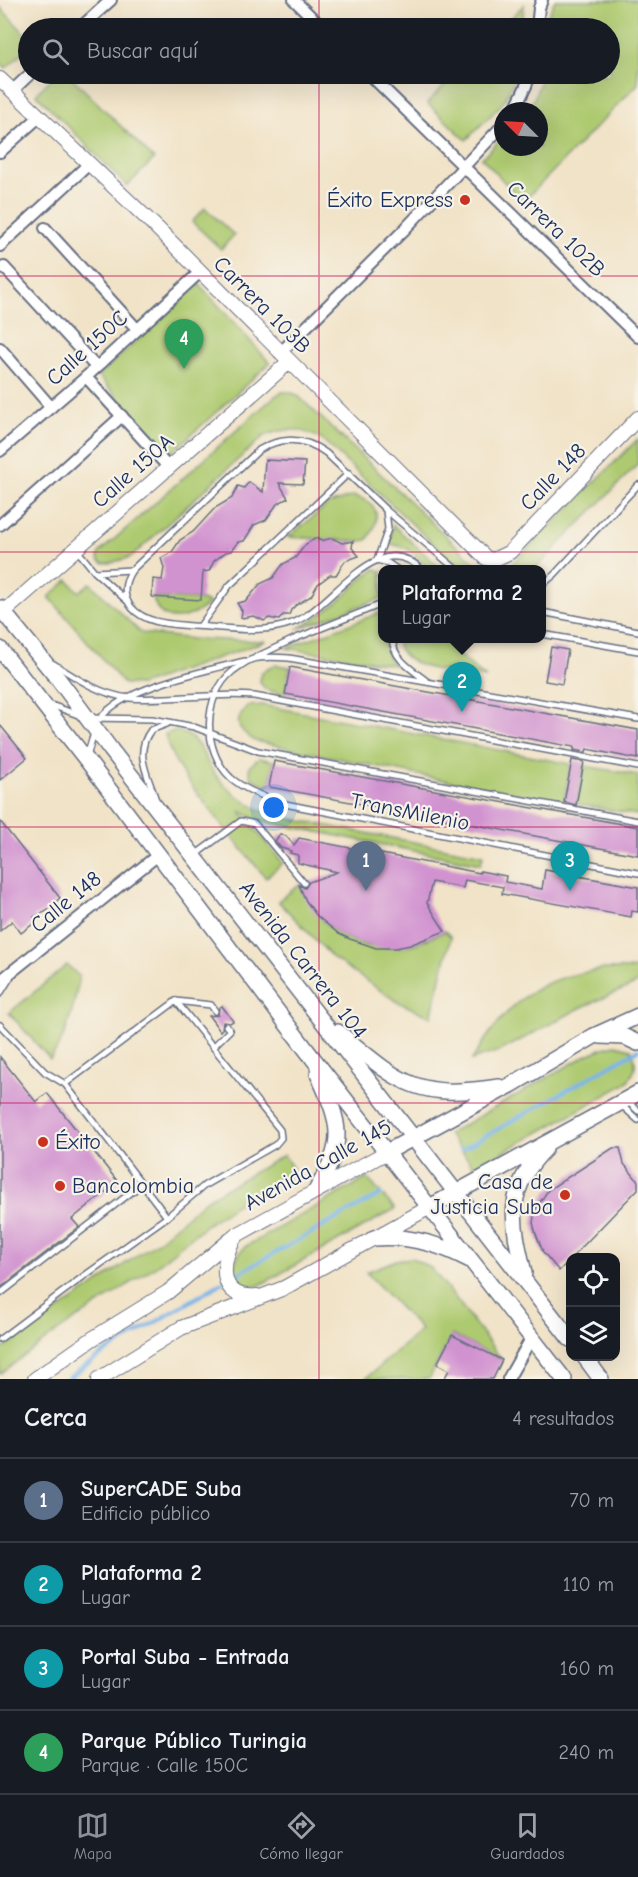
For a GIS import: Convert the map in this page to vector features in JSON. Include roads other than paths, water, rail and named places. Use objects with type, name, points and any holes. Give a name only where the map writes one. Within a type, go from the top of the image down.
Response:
[{"type":"main road","name":"Avenida Carrera 104","points":[[2,610],[94,721],[194,856],[566,1334]]},
{"type":"main road","points":[[0,649],[308,1052],[564,1379]]},
{"type":"main road","points":[[37,695],[49,702],[58,700],[62,688],[59,680]]},
{"type":"main road","points":[[315,1012],[382,1068],[411,1085],[451,1092],[511,1085]]},
{"type":"main road","name":"Avenida Calle 145","points":[[387,1152],[511,1085],[594,1036],[638,1016]]},
{"type":"main road","points":[[594,1036],[617,1035],[635,1041]]},
{"type":"main road","points":[[308,1052],[332,1105],[338,1145],[317,1190]]},
{"type":"main road","points":[[430,1207],[627,1098],[638,1081]]},
{"type":"main road","points":[[525,1279],[514,1230],[513,1210],[516,1193],[530,1165],[554,1140]]},
{"type":"main road","points":[[374,1238],[395,1237],[426,1241],[451,1250],[473,1262]]},
{"type":"main road","points":[[588,1361],[601,1379]]},
{"type":"street","points":[[91,18],[111,0]]},
{"type":"street","points":[[294,0],[313,18]]},
{"type":"street","points":[[538,18],[542,0]]},
{"type":"street","name":"Carrera 103B","points":[[0,79],[200,272],[479,552],[493,560]]},
{"type":"street","points":[[12,91],[19,84]]},
{"type":"street","name":"Carrera 102B","points":[[379,84],[638,337]]},
{"type":"street","points":[[518,102],[527,84]]},
{"type":"street","points":[[0,152],[39,117]]},
{"type":"street","name":"Calle 150A","points":[[2,610],[169,468],[284,357],[494,135]]},
{"type":"street","points":[[0,246],[89,164]]},
{"type":"street","points":[[45,228],[137,329]]},
{"type":"street","points":[[4,267],[96,367]]},
{"type":"street","name":"Calle 150C","points":[[4,447],[86,377],[200,272]]},
{"type":"street","points":[[0,348],[51,407]]},
{"type":"street","points":[[86,377],[169,468]]},
{"type":"street","points":[[0,525],[122,416]]},
{"type":"street","name":"Calle 148","points":[[493,560],[510,552],[638,418]]},
{"type":"street","points":[[0,433],[4,447]]},
{"type":"street","name":"Calle 148","points":[[0,981],[158,855]]},
{"type":"street","name":"Avenida Calle 145","points":[[35,1379],[76,1350],[168,1292],[235,1236],[387,1152]]},
{"type":"street","points":[[99,1379],[181,1328],[300,1280],[430,1207]]},
{"type":"street","points":[[235,1236],[227,1253],[224,1274],[231,1288],[245,1296],[266,1295]]},
{"type":"street","points":[[508,1379],[532,1337]]},
{"type":"lane","points":[[127,601],[125,584],[132,570],[259,450],[269,444],[287,440],[304,441],[321,449],[386,510],[451,565]]},
{"type":"lane","points":[[200,626],[229,586],[349,473]]},
{"type":"lane","points":[[546,582],[638,485]]},
{"type":"lane","points":[[377,560],[388,529],[386,510]]},
{"type":"lane","points":[[76,549],[95,572],[144,617],[173,624],[266,630],[295,622],[312,612],[361,569],[377,560],[398,556],[407,558],[416,565]]},
{"type":"lane","points":[[377,560],[391,565]]},
{"type":"lane","points":[[95,572],[132,570]]},
{"type":"lane","name":"TransMilenio","points":[[94,721],[109,708],[129,698],[171,681],[251,659],[378,606]]},
{"type":"lane","points":[[546,613],[638,631]]},
{"type":"lane","points":[[546,635],[638,651]]},
{"type":"lane","name":"TransMilenio","points":[[393,643],[400,659],[430,682]]},
{"type":"lane","points":[[36,651],[90,686],[129,698],[234,694],[279,700],[638,767]]},
{"type":"lane","name":"TransMilenio","points":[[638,719],[289,658],[251,659],[226,677],[215,695],[209,721],[216,756],[231,778],[244,788],[280,803],[638,873]]},
{"type":"lane","name":"TransMilenio","points":[[37,695],[64,711],[94,721],[152,719],[174,723],[210,733],[235,744],[274,754],[638,821]]},
{"type":"lane","points":[[89,763],[88,750],[94,721]]},
{"type":"lane","points":[[161,813],[144,766],[142,746],[151,730],[161,725],[174,723]]},
{"type":"lane","points":[[194,856],[241,821],[255,824],[304,884]]},
{"type":"lane","points":[[0,994],[16,969]]},
{"type":"lane","points":[[0,1339],[167,1217],[205,1185],[275,1145],[281,1138],[280,1130],[176,1000]]},
{"type":"lane","points":[[65,1084],[176,1000],[211,1005],[215,1011]]},
{"type":"lane","points":[[0,1025],[45,1072],[65,1084],[167,1217]]},
{"type":"lane","points":[[213,1047],[230,1030],[226,1026]]},
{"type":"lane","points":[[627,1098],[638,1111]]},
{"type":"lane","points":[[627,1098],[638,1120]]},
{"type":"lane","points":[[0,1294],[142,1184]]},
{"type":"waterway","points":[[461,1150],[638,1050]]},
{"type":"waterway","points":[[230,1278],[381,1194]]},
{"type":"waterway","points":[[67,1379],[104,1353],[223,1282]]},
{"type":"place","name":"Éxito Express","points":[[465,200]]},
{"type":"place","name":"Parque Público Turingia","points":[[184,369]]},
{"type":"place","name":"Plataforma 2","points":[[462,712]]},
{"type":"place","name":"SuperCADE Suba","points":[[366,891]]},
{"type":"place","name":"Portal Suba - Entrada","points":[[570,891]]},
{"type":"place","name":"Éxito","points":[[43,1142]]},
{"type":"place","name":"Bancolombia","points":[[60,1186]]},
{"type":"place","name":"Casa de Justicia Suba","points":[[565,1195]]}]
